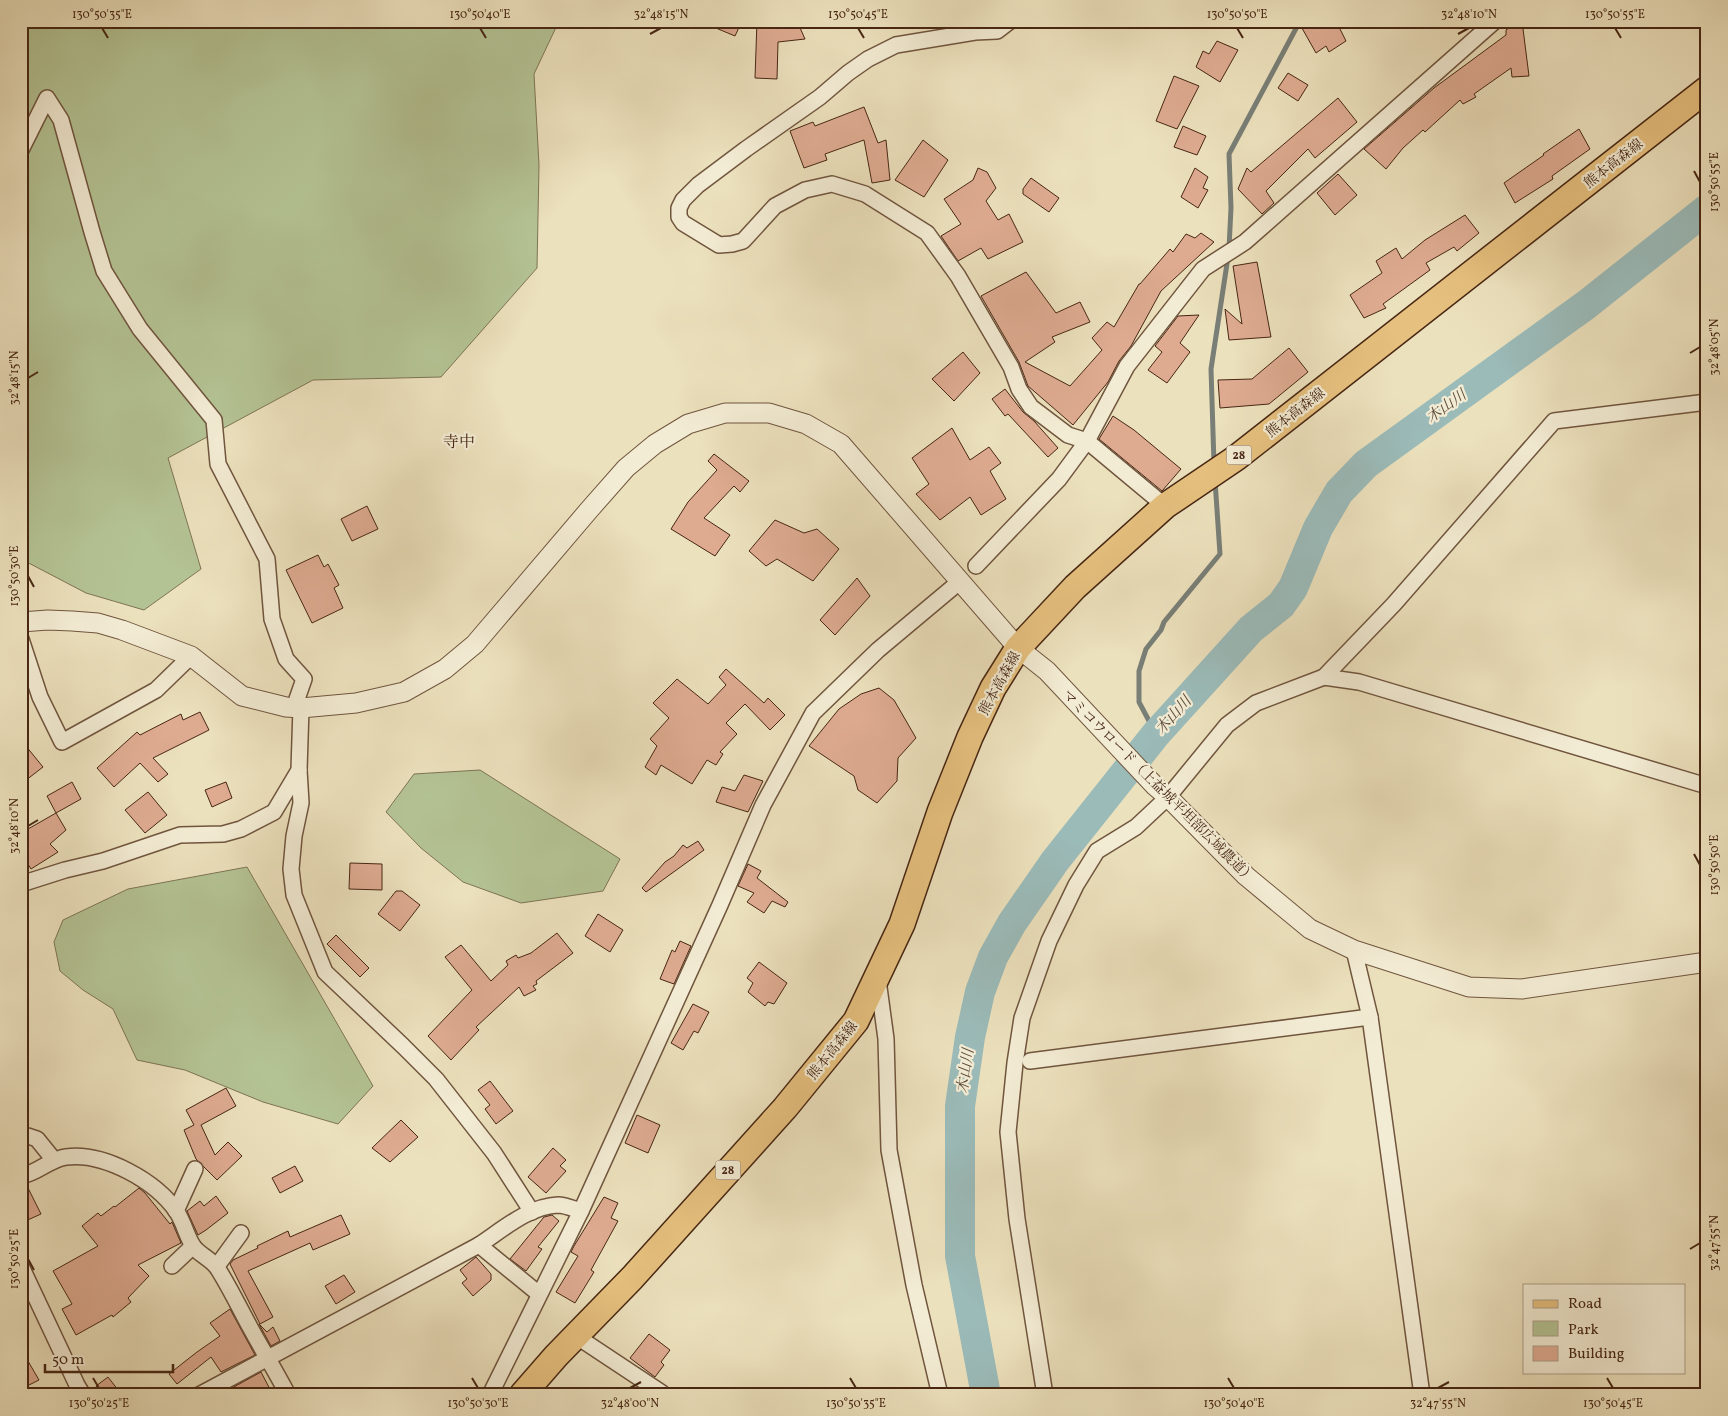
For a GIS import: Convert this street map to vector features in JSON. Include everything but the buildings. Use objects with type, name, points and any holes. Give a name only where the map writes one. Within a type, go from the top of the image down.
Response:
[{"type":"main road","name":"熊本高森線","points":[[522,1395],[632,1278],[784,1108],[856,1021],[902,924],[940,812],[970,737],[993,688],[1018,648],[1075,587],[1165,506],[1244,452],[1707,88]]},
{"type":"street","points":[[1010,21],[997,31],[975,32],[896,45],[868,59],[820,97],[698,185],[682,200],[679,208],[679,217],[688,227],[719,245],[732,244],[743,241],[775,206],[805,190],[832,184],[865,194],[927,233],[958,276],[1011,368],[1018,389],[1032,406],[1068,435],[1087,441],[1165,506]]},
{"type":"street","points":[[976,566],[1059,479],[1087,441],[1127,366],[1203,270],[1245,242],[1495,21]]},
{"type":"street","points":[[21,150],[47,98],[61,120],[104,271],[140,329],[214,420],[218,464],[267,559],[272,619],[286,659],[304,678],[297,699],[301,708],[299,770],[301,803],[294,836],[291,869],[294,895],[324,972],[404,1046],[436,1079],[494,1153],[532,1212]]},
{"type":"street","points":[[1045,1395],[1017,1219],[1008,1132],[1022,1018],[1049,941],[1076,885],[1097,852],[1136,827],[1161,791],[1234,719],[1256,703],[1324,677],[1394,604],[1554,420],[1707,402]]},
{"type":"street","name":"マミコウロード（上益城平坦部広域農道）","points":[[21,622],[48,620],[98,623],[190,656],[242,696],[286,706],[301,708],[356,703],[404,692],[445,669],[475,644],[626,468],[655,444],[688,424],[725,413],[769,413],[806,424],[841,444],[1018,648],[1047,671],[1161,791],[1246,876],[1310,929],[1354,950],[1469,987],[1522,989],[1707,962]]},
{"type":"street","points":[[490,1395],[580,1211],[720,905],[763,806],[813,714],[878,650],[952,588]]},
{"type":"street","points":[[21,639],[25,661],[40,698],[62,742],[156,690],[190,656]]},
{"type":"street","points":[[1324,677],[1358,682],[1707,786]]},
{"type":"street","points":[[21,884],[65,870],[103,861],[180,835],[223,834],[241,829],[274,812],[299,770]]},
{"type":"street","points":[[1354,950],[1370,1017],[1422,1395]]},
{"type":"street","points":[[878,976],[886,1039],[889,1150],[914,1285],[940,1395]]},
{"type":"street","points":[[1030,1061],[1370,1017]]},
{"type":"street","points":[[28,1136],[37,1139],[54,1160]]},
{"type":"street","points":[[21,1176],[42,1168],[54,1160],[67,1156],[112,1163],[152,1187],[176,1211],[186,1227],[193,1246],[217,1266],[288,1395]]},
{"type":"street","points":[[176,1211],[195,1170]]},
{"type":"street","points":[[199,1395],[479,1245],[532,1212],[560,1205],[580,1211]]},
{"type":"street","points":[[217,1266],[241,1233]]},
{"type":"street","points":[[479,1245],[539,1294]]},
{"type":"street","points":[[172,1266],[193,1246]]},
{"type":"street","points":[[22,1268],[76,1386],[83,1395]]},
{"type":"street","points":[[576,1336],[662,1393]]},
{"type":"green space","points":[[21,21],[559,21],[534,74],[539,165],[537,268],[441,377],[313,380],[168,458],[201,569],[144,610],[86,593],[21,559]]},
{"type":"green space","points":[[480,770],[620,859],[603,891],[521,903],[463,882],[421,848],[386,812],[414,774]]},
{"type":"green space","points":[[247,867],[373,1086],[338,1124],[263,1102],[185,1070],[137,1060],[113,1009],[83,990],[60,971],[54,942],[63,920],[128,889]]},
{"type":"waterway","points":[[1229,248],[1231,208],[1229,154],[1300,21]]},
{"type":"waterway","name":"木山川","points":[[986,1395],[960,1256],[960,1106],[970,1037],[980,992],[993,957],[1012,923],[1055,861],[1156,734],[1251,629],[1281,605],[1293,588],[1318,528],[1339,492],[1366,464],[1586,305],[1707,209]]},
{"type":"waterway","points":[[1214,464],[1211,369],[1228,257]]},
{"type":"waterway","points":[[1156,734],[1139,702],[1139,671],[1146,649],[1161,630],[1164,622],[1220,554],[1215,480]]},
{"type":"district","name":"寺中","points":[[459,441]]}]
